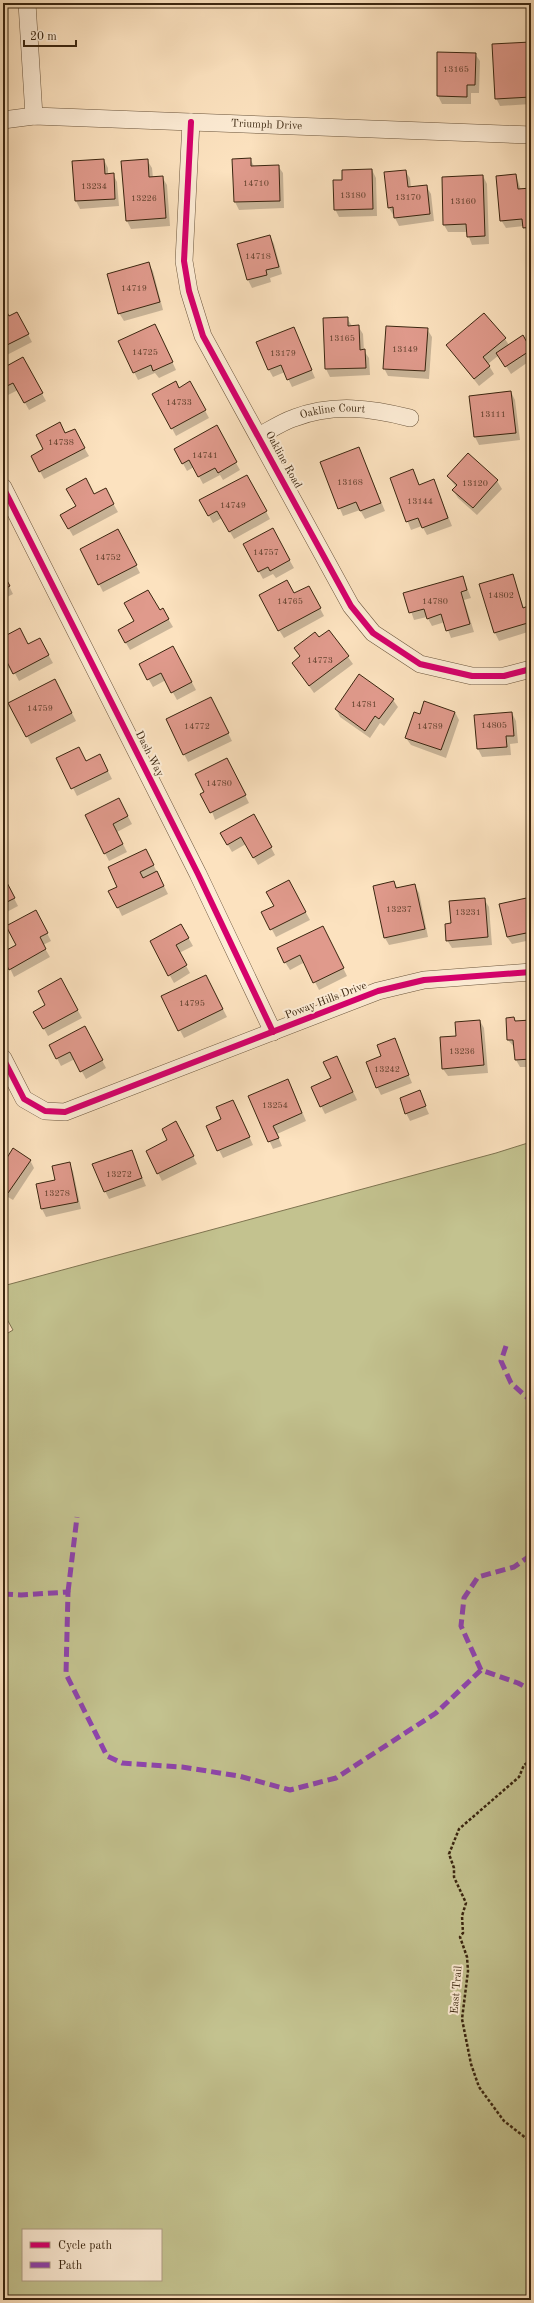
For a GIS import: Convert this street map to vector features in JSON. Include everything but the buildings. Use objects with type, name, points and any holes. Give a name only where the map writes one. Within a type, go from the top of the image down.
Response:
[{"type":"street","points":[[27,3],[34,116]]},
{"type":"street","name":"Triumph Drive","points":[[3,120],[34,116],[531,135]]},
{"type":"street","name":"Oakline Road","points":[[191,122],[184,261],[189,291],[203,336],[351,606],[373,632],[420,664],[472,676],[504,676],[531,669]]},
{"type":"street","name":"Oakline Court","points":[[258,436],[294,418],[329,409],[373,409],[410,418]]},
{"type":"street","name":"Dash Way","points":[[3,487],[198,874],[273,1032]]},
{"type":"street","name":"Poway Hills Drive","points":[[3,1058],[24,1099],[45,1111],[65,1112],[378,991],[424,980],[531,972]]},
{"type":"shaded area","points":[[531,1142],[531,2300],[3,2300],[3,1336],[13,1330],[3,1312],[3,1286],[496,1153]]},
{"type":"marked path","points":[[506,1346],[501,1361],[511,1383],[531,1401]]},
{"type":"marked path","points":[[68,1592],[77,1517]]},
{"type":"marked path","points":[[481,1670],[461,1626],[464,1598],[478,1577],[514,1567],[531,1555]]},
{"type":"marked path","points":[[3,1594],[21,1595],[68,1592],[66,1674],[107,1756],[122,1763],[182,1767],[239,1776],[290,1790],[336,1778],[436,1713],[481,1670],[518,1683],[531,1690]]},
{"type":"cycle path","points":[[191,122],[184,261],[189,291],[203,336],[351,606],[373,633],[420,664],[472,676],[504,676],[531,669]]},
{"type":"cycle path","points":[[3,487],[198,874],[273,1032]]},
{"type":"cycle path","points":[[3,1058],[24,1099],[45,1111],[65,1112],[378,991],[424,980],[531,972]]}]
